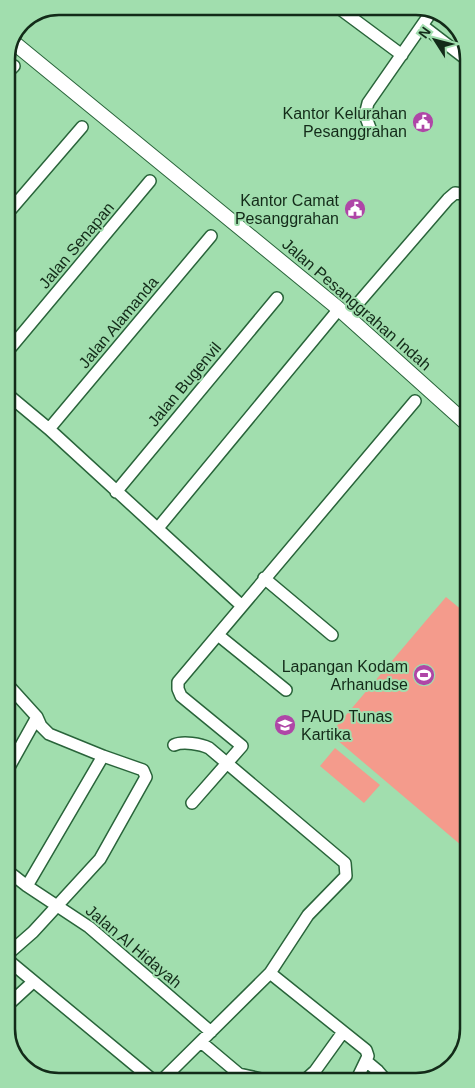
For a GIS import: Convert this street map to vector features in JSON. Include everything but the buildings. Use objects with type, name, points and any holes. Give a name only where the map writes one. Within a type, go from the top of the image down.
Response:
[{"type":"street","points":[[348,15],[402,54]]},
{"type":"street","points":[[370,128],[365,115],[365,109],[428,17]]},
{"type":"street","points":[[423,26],[460,54]]},
{"type":"street","name":"Jalan Pesanggrahan Indah","points":[[17,46],[343,312],[460,418]]},
{"type":"street","points":[[15,205],[82,127]]},
{"type":"street","name":"Jalan Senapan","points":[[15,342],[150,181]]},
{"type":"street","points":[[158,528],[343,312],[448,199],[455,193],[460,194]]},
{"type":"street","name":"Jalan Alamanda","points":[[50,429],[211,236]]},
{"type":"street","name":"Jalan Bugenvil","points":[[116,492],[277,298]]},
{"type":"street","points":[[192,802],[242,746],[181,696],[178,690],[178,682],[415,400]]},
{"type":"street","points":[[15,401],[50,429],[116,492],[242,606]]},
{"type":"street","points":[[264,578],[332,635]]},
{"type":"street","points":[[218,635],[286,690]]},
{"type":"street","points":[[15,693],[37,717],[41,726],[49,734],[143,770],[146,777],[100,859],[57,907],[15,948]]},
{"type":"street","points":[[15,756],[37,717]]},
{"type":"street","points":[[170,1073],[270,973],[308,915],[346,876],[344,863],[204,746],[185,743],[174,745]]},
{"type":"street","points":[[27,886],[103,756]]},
{"type":"street","name":"Jalan Al Hidayah","points":[[15,877],[88,927],[211,1032]]},
{"type":"street","points":[[15,966],[144,1073]]},
{"type":"street","points":[[270,973],[366,1050],[368,1056],[360,1073]]},
{"type":"street","points":[[15,998],[33,982]]},
{"type":"street","points":[[313,1073],[343,1032]]},
{"type":"street","points":[[201,1042],[238,1073]]},
{"type":"street","points":[[366,1061],[380,1073]]},
{"type":"shaded area","name":"Lapangan Kodam Arhanudse","points":[[446,597],[460,608],[460,844],[330,734]]},
{"type":"shaded area","points":[[335,748],[380,785],[364,803],[320,766]]},
{"type":"place","name":"Kantor Kelurahan Pesanggrahan","points":[[423,122]]},
{"type":"place","name":"Kantor Camat Pesanggrahan","points":[[355,209]]},
{"type":"place","name":"Lapangan Kodam Arhanudse","points":[[424,675]]},
{"type":"place","name":"PAUD Tunas Kartika","points":[[285,725]]}]
